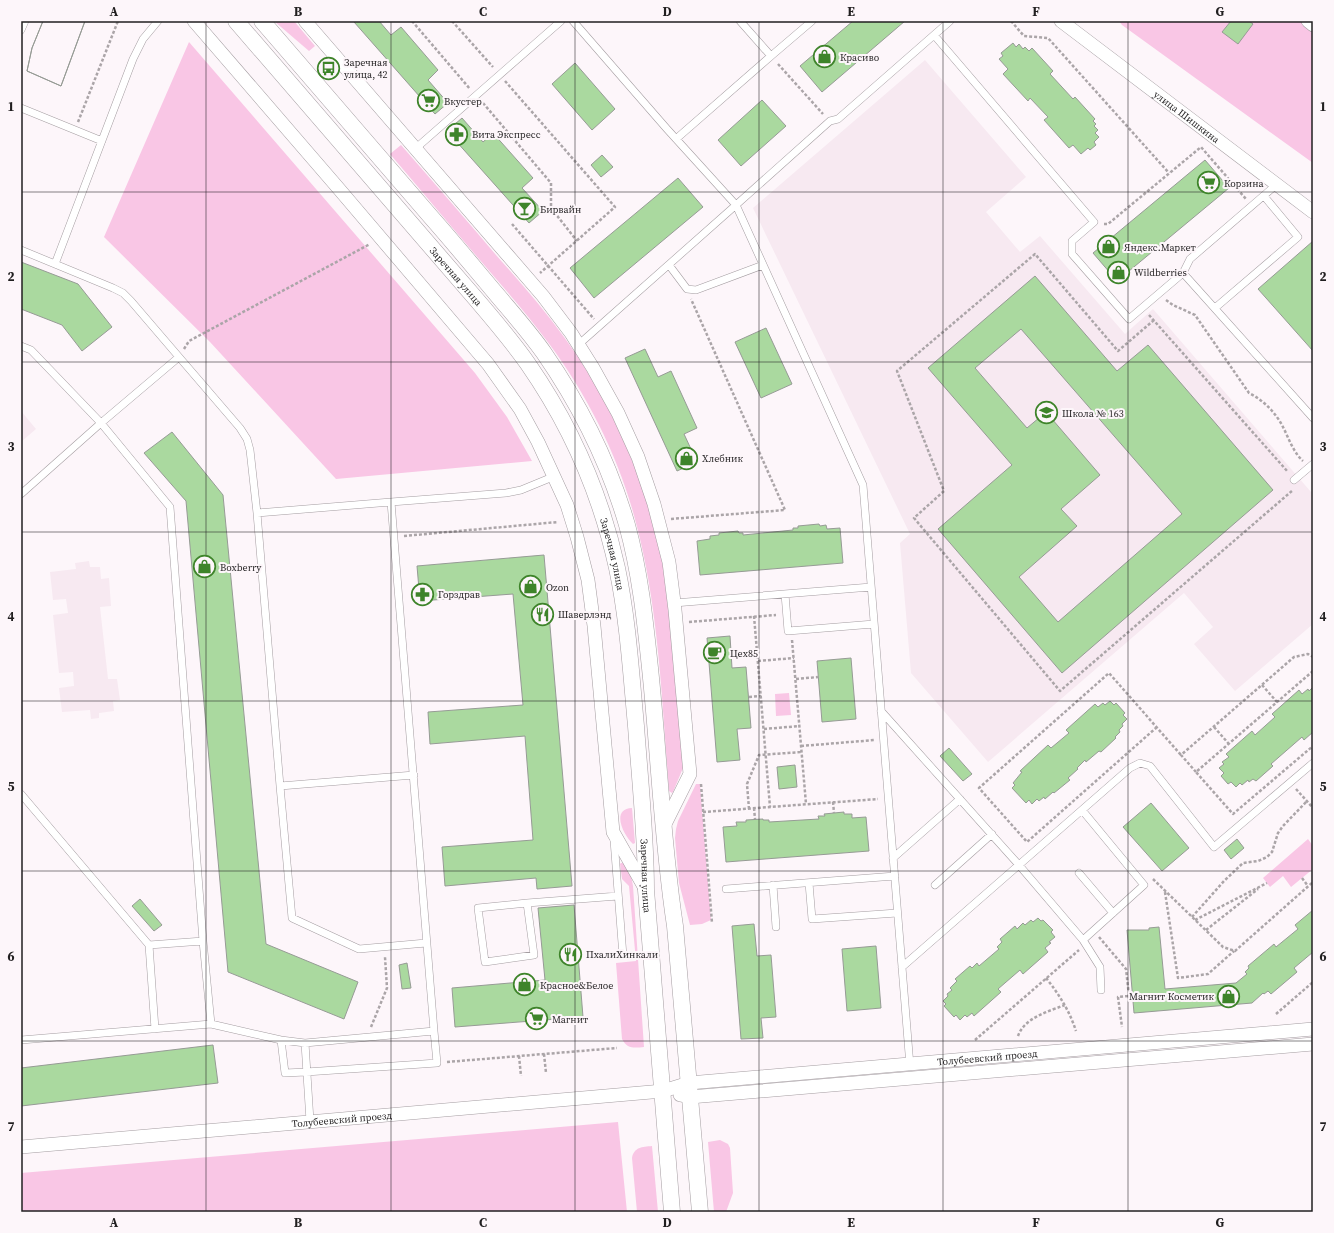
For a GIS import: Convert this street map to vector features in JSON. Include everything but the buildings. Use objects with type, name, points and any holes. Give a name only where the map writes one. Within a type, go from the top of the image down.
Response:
[{"type":"street","points":[[194,21],[488,364],[520,409],[538,442],[555,476],[569,511],[588,580],[594,626],[613,832],[646,890]]},
{"type":"street","name":"Заречная улица","points":[[236,21],[502,330],[528,363],[565,423],[581,456],[596,494],[608,531],[626,620],[646,846],[646,890],[672,1212]]},
{"type":"street","name":"Заречная улица","points":[[262,21],[462,252],[542,352],[564,384],[582,415],[598,446],[614,487],[626,525],[636,566],[644,617],[668,882],[675,926],[700,1212]]},
{"type":"street","points":[[305,21],[543,296],[593,368],[618,413],[638,457],[654,504],[667,555],[674,603],[690,774],[664,826]]},
{"type":"street","name":"улица Шишкина","points":[[1062,21],[1313,212]]},
{"type":"street","points":[[1308,21],[1313,25]]},
{"type":"street","name":"Толубеевский проезд","points":[[690,1090],[910,1064],[1313,1029]]},
{"type":"street","name":"Толубеевский проезд","points":[[21,1147],[663,1091],[911,1078],[1313,1044]]},
{"type":"lane","points":[[21,30],[24,21]]},
{"type":"lane","points":[[55,264],[133,59],[143,39],[158,21]]},
{"type":"lane","points":[[415,149],[561,21]]},
{"type":"lane","points":[[573,21],[736,205],[863,485],[911,1078]]},
{"type":"lane","points":[[740,21],[771,56]]},
{"type":"lane","points":[[676,139],[812,21]]},
{"type":"lane","points":[[578,345],[830,121],[838,119],[950,21]]},
{"type":"lane","points":[[934,35],[1094,222],[1072,241],[1072,254],[1129,319],[1183,273],[1190,259],[1276,185]]},
{"type":"lane","points":[[21,108],[102,141]]},
{"type":"lane","points":[[1215,308],[1298,237],[1264,196]]},
{"type":"lane","points":[[21,250],[123,293],[240,428],[247,439],[250,450],[257,513],[292,918],[359,949],[426,943]]},
{"type":"lane","points":[[669,265],[687,290],[696,290],[763,265]]},
{"type":"lane","points":[[1183,273],[1313,418]]},
{"type":"lane","points":[[21,346],[31,350],[101,422],[170,507],[203,942],[211,1024]]},
{"type":"lane","points":[[21,494],[101,422],[179,358]]},
{"type":"lane","points":[[1294,480],[1311,466]]},
{"type":"lane","points":[[257,513],[506,492],[521,490],[555,476]]},
{"type":"lane","points":[[281,1040],[285,1073],[437,1063],[391,502]]},
{"type":"lane","points":[[674,603],[871,587]]},
{"type":"lane","points":[[785,594],[788,632],[874,624]]},
{"type":"lane","points":[[881,711],[992,834],[1083,940],[1100,967],[1101,990]]},
{"type":"lane","points":[[902,967],[1130,768],[1140,763],[1150,766],[1214,847],[1313,763]]},
{"type":"lane","points":[[280,786],[414,775]]},
{"type":"lane","points":[[21,794],[149,945],[155,1029]]},
{"type":"lane","points":[[893,858],[960,799]]},
{"type":"lane","points":[[1082,810],[1144,885],[1083,940]]},
{"type":"lane","points":[[613,832],[623,956]]},
{"type":"lane","points":[[935,885],[992,834]]},
{"type":"lane","points":[[1079,874],[1113,913]]},
{"type":"lane","points":[[726,889],[894,876]]},
{"type":"lane","points":[[809,882],[812,919],[897,913]]},
{"type":"lane","points":[[773,885],[776,927]]},
{"type":"lane","points":[[526,903],[534,955],[485,962],[478,908],[526,903],[618,896]]},
{"type":"lane","points":[[149,945],[203,942]]},
{"type":"lane","points":[[21,1040],[211,1024],[281,1040],[305,1043],[434,1031]]},
{"type":"lane","points":[[305,1043],[310,1121]]},
{"type":"path","points":[[75,130],[118,21]]},
{"type":"path","points":[[412,21],[551,183],[551,208],[577,240]]},
{"type":"path","points":[[452,21],[615,207],[536,277]]},
{"type":"path","points":[[1011,21],[1024,36],[1048,38],[1169,173]]},
{"type":"path","points":[[771,56],[830,121]]},
{"type":"path","points":[[1094,222],[1108,224],[1201,147],[1252,206]]},
{"type":"path","points":[[512,224],[600,326]]},
{"type":"path","points":[[179,358],[189,340],[371,244]]},
{"type":"path","points":[[1142,307],[1154,320],[1294,480],[1294,489],[1060,691],[914,518],[944,491],[897,372],[1034,254],[1118,351],[1154,320]]},
{"type":"path","points":[[666,520],[785,510],[687,290]]},
{"type":"path","points":[[1160,293],[1173,305],[1195,315],[1249,392],[1262,399],[1279,420],[1297,455],[1311,466]]},
{"type":"path","points":[[394,537],[561,522]]},
{"type":"path","points":[[686,622],[787,614]]},
{"type":"path","points":[[754,616],[770,807]]},
{"type":"path","points":[[793,645],[806,804]]},
{"type":"path","points":[[1181,755],[1294,657],[1308,654],[1313,657]]},
{"type":"path","points":[[758,661],[794,658]]},
{"type":"path","points":[[1196,772],[1313,671]]},
{"type":"path","points":[[1157,727],[1026,842],[979,788],[1109,673],[1157,727],[1233,814],[1313,746]]},
{"type":"path","points":[[796,679],[818,677]]},
{"type":"path","points":[[1262,685],[1277,702]]},
{"type":"path","points":[[749,697],[761,696]]},
{"type":"path","points":[[764,729],[800,726]]},
{"type":"path","points":[[1214,727],[1229,744]]},
{"type":"path","points":[[801,746],[883,739]]},
{"type":"path","points":[[749,808],[747,784],[759,755],[802,752]]},
{"type":"path","points":[[1290,782],[1313,808]]},
{"type":"path","points":[[703,812],[864,800]]},
{"type":"path","points":[[1192,917],[1224,881],[1243,863],[1258,861],[1267,857],[1272,852],[1278,833],[1282,826],[1307,801]]},
{"type":"path","points":[[833,802],[834,813]]},
{"type":"path","points":[[754,808],[755,819]]},
{"type":"path","points":[[1144,885],[1152,878],[1223,947],[1234,951]]},
{"type":"path","points":[[1302,878],[1308,886]]},
{"type":"path","points":[[1165,891],[1178,978],[1208,974],[1313,882]]},
{"type":"path","points":[[1195,920],[1267,883]]},
{"type":"path","points":[[1206,930],[1263,885]]},
{"type":"path","points":[[1104,932],[1099,937],[1126,969],[1129,996],[1118,997],[1122,1027]]},
{"type":"path","points":[[975,1040],[1080,948],[1083,940]]},
{"type":"path","points":[[368,1037],[387,988],[384,947]]},
{"type":"path","points":[[1046,978],[1056,990],[1065,1005],[1076,1031]]},
{"type":"path","points":[[1276,1014],[1313,982]]},
{"type":"path","points":[[1018,1036],[1020,1030],[1031,1020],[1065,1005]]},
{"type":"path","points":[[437,1063],[617,1048]]},
{"type":"path","points":[[544,1054],[546,1073]]},
{"type":"path","points":[[519,1056],[521,1076]]},
{"type":"shaded area","points":[[274,21],[294,21],[315,46],[309,51]]},
{"type":"shaded area","points":[[1119,21],[1313,21],[1313,163],[1122,25]]},
{"type":"shaded area","points":[[189,42],[475,373],[507,417],[532,461],[336,479],[210,342],[104,237]]},
{"type":"shaded area","name":"Школа № 163","points":[[925,60],[1026,177],[986,212],[1020,252],[1040,236],[1125,334],[1153,309],[1311,492],[1313,490],[1313,624],[1235,691],[1194,644],[1213,627],[1184,593],[988,762],[911,673],[900,543],[910,534],[753,208]]},
{"type":"shaded area","points":[[401,145],[523,285],[556,326],[597,388],[612,415],[625,444],[637,473],[656,531],[667,590],[683,768],[672,793],[669,791],[662,690],[650,589],[636,523],[612,453],[602,430],[578,386],[550,345],[515,301],[390,154]]},
{"type":"shaded area","points":[[21,411],[36,429],[21,442]]},
{"type":"shaded area","points":[[89,561],[90,567],[100,567],[101,579],[109,578],[111,606],[100,607],[108,679],[117,679],[120,700],[113,701],[114,711],[99,713],[99,718],[91,719],[90,710],[62,712],[59,688],[74,686],[73,672],[59,673],[53,615],[68,613],[66,599],[53,600],[50,572],[76,569],[75,563]]},
{"type":"shaded area","points":[[789,693],[791,715],[776,716],[775,694]]},
{"type":"shaded area","points":[[696,784],[700,784],[711,920],[702,924],[690,925],[679,883],[675,838],[678,821]]},
{"type":"shaded area","points":[[632,808],[635,843],[633,844],[623,829],[620,818],[625,810]]},
{"type":"shaded area","points":[[1308,839],[1313,846],[1313,869],[1291,887],[1283,876],[1270,887],[1263,878]]},
{"type":"shaded area","points":[[621,863],[624,863],[631,875],[633,886],[644,1047],[634,1048],[626,1045],[622,1039],[616,963],[636,961],[629,886],[622,879]]},
{"type":"shaded area","points":[[618,1122],[627,1212],[21,1212],[21,1173]]},
{"type":"shaded area","points":[[720,1140],[728,1144],[730,1148],[733,1193],[726,1212],[714,1212],[708,1142]]},
{"type":"shaded area","points":[[652,1146],[658,1212],[637,1212],[632,1158],[633,1154],[642,1147]]},
{"type":"place","name":"Красиво","points":[[824,57]]},
{"type":"place","name":"Заречная улица, 42","points":[[329,68]]},
{"type":"place","name":"Вкустер","points":[[428,101]]},
{"type":"place","name":"Вита Экспресс","points":[[456,134]]},
{"type":"place","name":"Корзина","points":[[1209,183]]},
{"type":"place","name":"Бирвайн","points":[[525,209]]},
{"type":"place","name":"Яндекс.Маркет","points":[[1109,247]]},
{"type":"place","name":"Wildberries","points":[[1118,272]]},
{"type":"place","name":"Школа № 163","points":[[1047,413]]},
{"type":"place","name":"Хлебник","points":[[686,458]]},
{"type":"place","name":"Boxberry","points":[[205,567]]},
{"type":"place","name":"Ozon","points":[[531,587]]},
{"type":"place","name":"Горздрав","points":[[423,594]]},
{"type":"place","name":"Шаверлэнд","points":[[542,614]]},
{"type":"place","name":"Цех85","points":[[714,653]]},
{"type":"place","name":"ПхалиХинкали","points":[[570,954]]},
{"type":"place","name":"Красное&Белое","points":[[524,985]]},
{"type":"place","name":"Магнит Косметик","points":[[1229,996]]},
{"type":"place","name":"Магнит","points":[[537,1019]]}]
